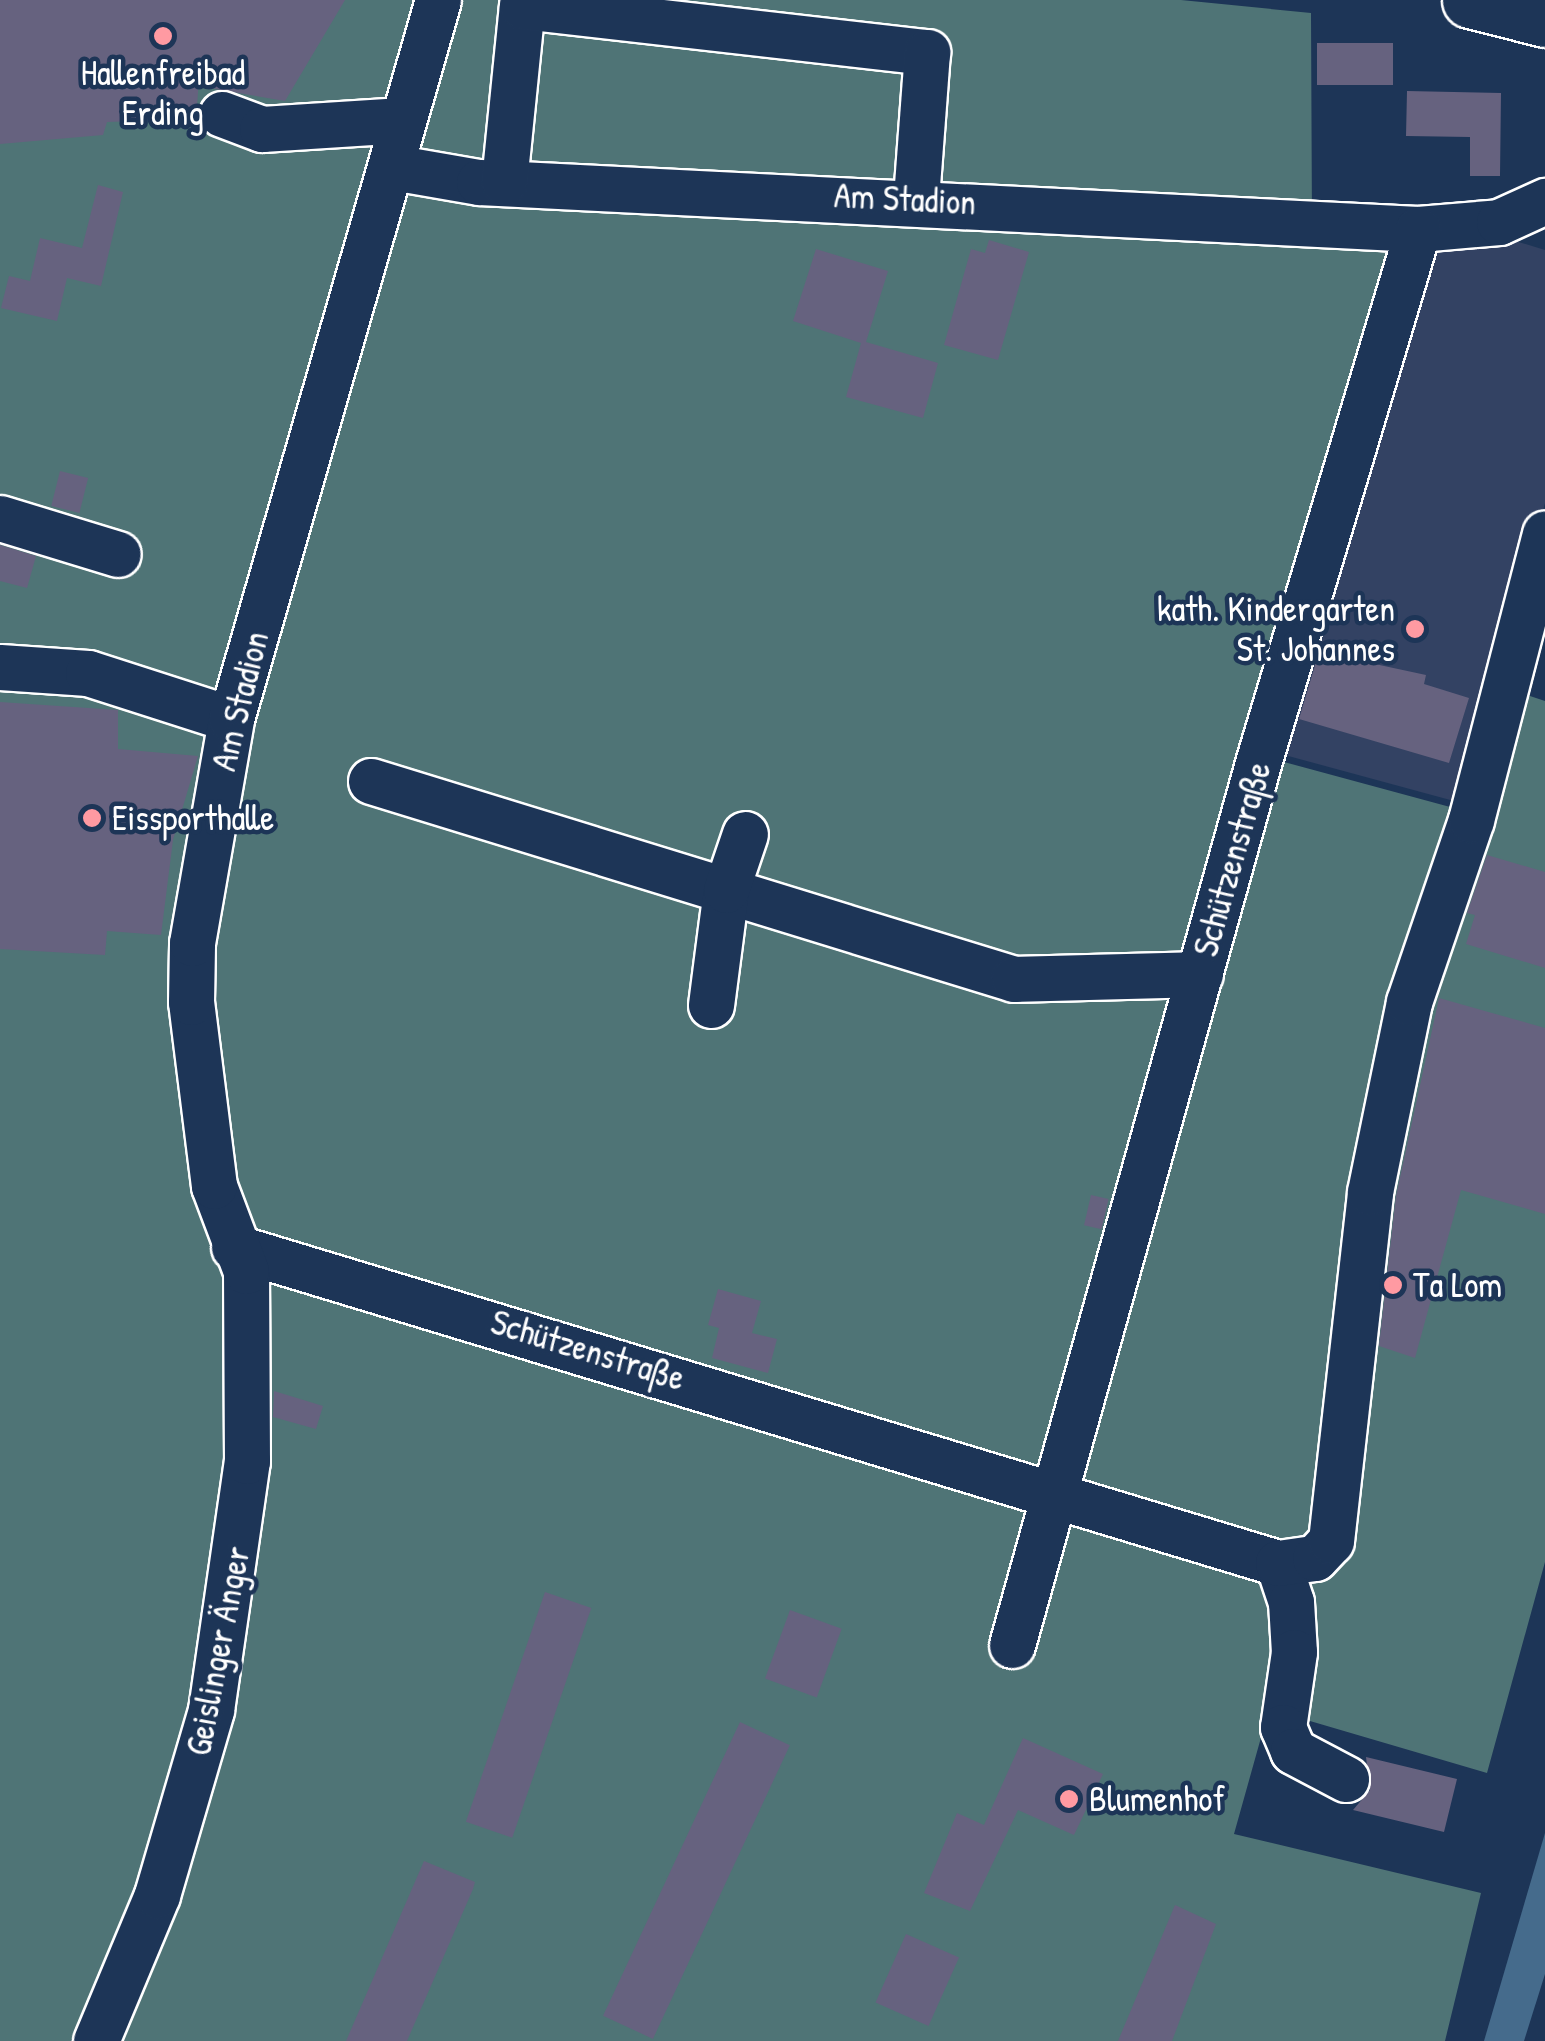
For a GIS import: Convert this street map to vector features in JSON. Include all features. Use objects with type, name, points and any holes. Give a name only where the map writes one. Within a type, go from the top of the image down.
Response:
[{"type":"main road","points":[[1470,0],[1545,19]]},
{"type":"street","name":"Am Stadion","points":[[392,167],[388,121],[405,0]]},
{"type":"street","name":"Am Stadion","points":[[234,1246],[214,1186],[191,1002],[192,943],[230,719],[438,0]]},
{"type":"street","points":[[504,182],[522,6],[927,52],[916,198]]},
{"type":"street","points":[[222,114],[262,129],[388,121]]},
{"type":"street","name":"Am Stadion","points":[[392,167],[504,182],[916,198],[1418,229],[1499,222]]},
{"type":"street","points":[[1499,222],[1545,201]]},
{"type":"street","points":[[1499,222],[1545,226]]},
{"type":"street","name":"Schützenstraße","points":[[1056,1492],[1200,974],[1418,229]]},
{"type":"street","points":[[0,518],[118,554]]},
{"type":"street","points":[[1346,1779],[1293,1752],[1283,1727],[1284,1583],[1332,1541],[1370,1192],[1409,1002],[1471,820],[1545,533]]},
{"type":"street","points":[[0,666],[88,673],[230,719]]},
{"type":"street","points":[[371,781],[1014,979],[1200,974]]},
{"type":"street","points":[[711,1005],[726,890],[745,834]]},
{"type":"street","name":"Schützenstraße","points":[[234,1246],[1056,1492],[1284,1583]]},
{"type":"street","name":"Geislinger Änger","points":[[96,2041],[157,1895],[212,1710],[233,1600],[251,1316],[246,1270],[234,1246]]},
{"type":"street","points":[[1012,1645],[1056,1492]]},
{"type":"shaded area","name":"kath. Kindergarten St. Johannes","points":[[1499,236],[1545,250],[1545,503],[1465,804],[1281,754],[1436,244]]},
{"type":"shaded area","points":[[1545,1833],[1545,1974],[1524,2041],[1484,2041]]},
{"type":"green space","points":[[0,0],[1181,0],[1311,13],[1312,226],[1429,236],[1273,759],[1476,814],[1512,690],[1545,701],[1545,1562],[1487,1773],[1269,1709],[1234,1834],[1481,1893],[1445,2041],[107,2041],[171,1884],[223,1715],[261,1436],[265,1273],[1210,1543],[1279,1582],[1269,1552],[264,1267],[256,1273],[242,1379],[225,1606],[188,1773],[147,1902],[86,2041],[0,2041]]},
{"type":"building","name":"Hallenfreibad Erding","points":[[0,0],[345,0],[285,101],[215,89],[199,79],[196,119],[107,122],[103,135],[0,144]]},
{"type":"building","points":[[1317,43],[1393,43],[1393,85],[1317,85]]},
{"type":"building","points":[[1407,91],[1501,93],[1500,176],[1470,176],[1470,137],[1406,136]]},
{"type":"building","points":[[98,185],[123,192],[101,286],[67,278],[57,321],[1,308],[9,276],[30,281],[40,238],[82,248]]},
{"type":"building","points":[[989,240],[1029,252],[998,360],[944,345],[971,249],[985,253]]},
{"type":"building","points":[[816,249],[888,271],[866,342],[938,363],[923,418],[846,397],[861,343],[793,321]]},
{"type":"building","points":[[60,471],[88,478],[79,513],[51,506]]},
{"type":"building","points":[[0,545],[36,556],[27,588],[0,581]]},
{"type":"building","points":[[1319,652],[1426,675],[1424,684],[1469,698],[1449,763],[1299,719]]},
{"type":"building","name":"Eissporthalle","points":[[0,702],[118,710],[118,749],[198,756],[173,840],[161,935],[107,931],[105,955],[0,949]]},
{"type":"building","points":[[1487,855],[1545,872],[1545,968],[1466,944],[1475,915],[1467,913]]},
{"type":"building","points":[[1439,998],[1545,1028],[1545,1214],[1461,1190],[1415,1358],[1379,1346],[1396,1196]]},
{"type":"building","points":[[1091,1195],[1109,1199],[1102,1229],[1084,1225]]},
{"type":"building","points":[[718,1289],[761,1301],[752,1333],[777,1339],[768,1373],[712,1358],[719,1328],[708,1325]]},
{"type":"building","points":[[274,1391],[323,1406],[316,1429],[273,1417]]},
{"type":"building","points":[[545,1592],[591,1608],[512,1838],[466,1822]]},
{"type":"building","points":[[790,1610],[842,1629],[817,1697],[765,1679]]},
{"type":"building","points":[[740,1722],[790,1745],[653,2039],[603,2016]]},
{"type":"building","points":[[1023,1738],[1103,1774],[1074,1835],[1018,1810],[970,1911],[924,1893],[957,1813],[984,1825]]},
{"type":"building","points":[[1366,1757],[1457,1779],[1444,1832],[1353,1810],[1370,1790]]},
{"type":"building","points":[[424,1861],[475,1882],[473,1889],[407,2041],[346,2041]]},
{"type":"building","points":[[1175,1905],[1216,1924],[1172,2041],[1118,2041]]},
{"type":"building","points":[[906,1934],[959,1958],[928,2026],[875,2003]]},
{"type":"place","name":"Hallenfreibad Erding","points":[[163,36]]},
{"type":"place","name":"kath. Kindergarten St. Johannes","points":[[1415,629]]},
{"type":"place","name":"Eissporthalle","points":[[92,818]]},
{"type":"place","name":"Ta Lom","points":[[1393,1285]]},
{"type":"place","name":"Blumenhof","points":[[1069,1799]]}]
